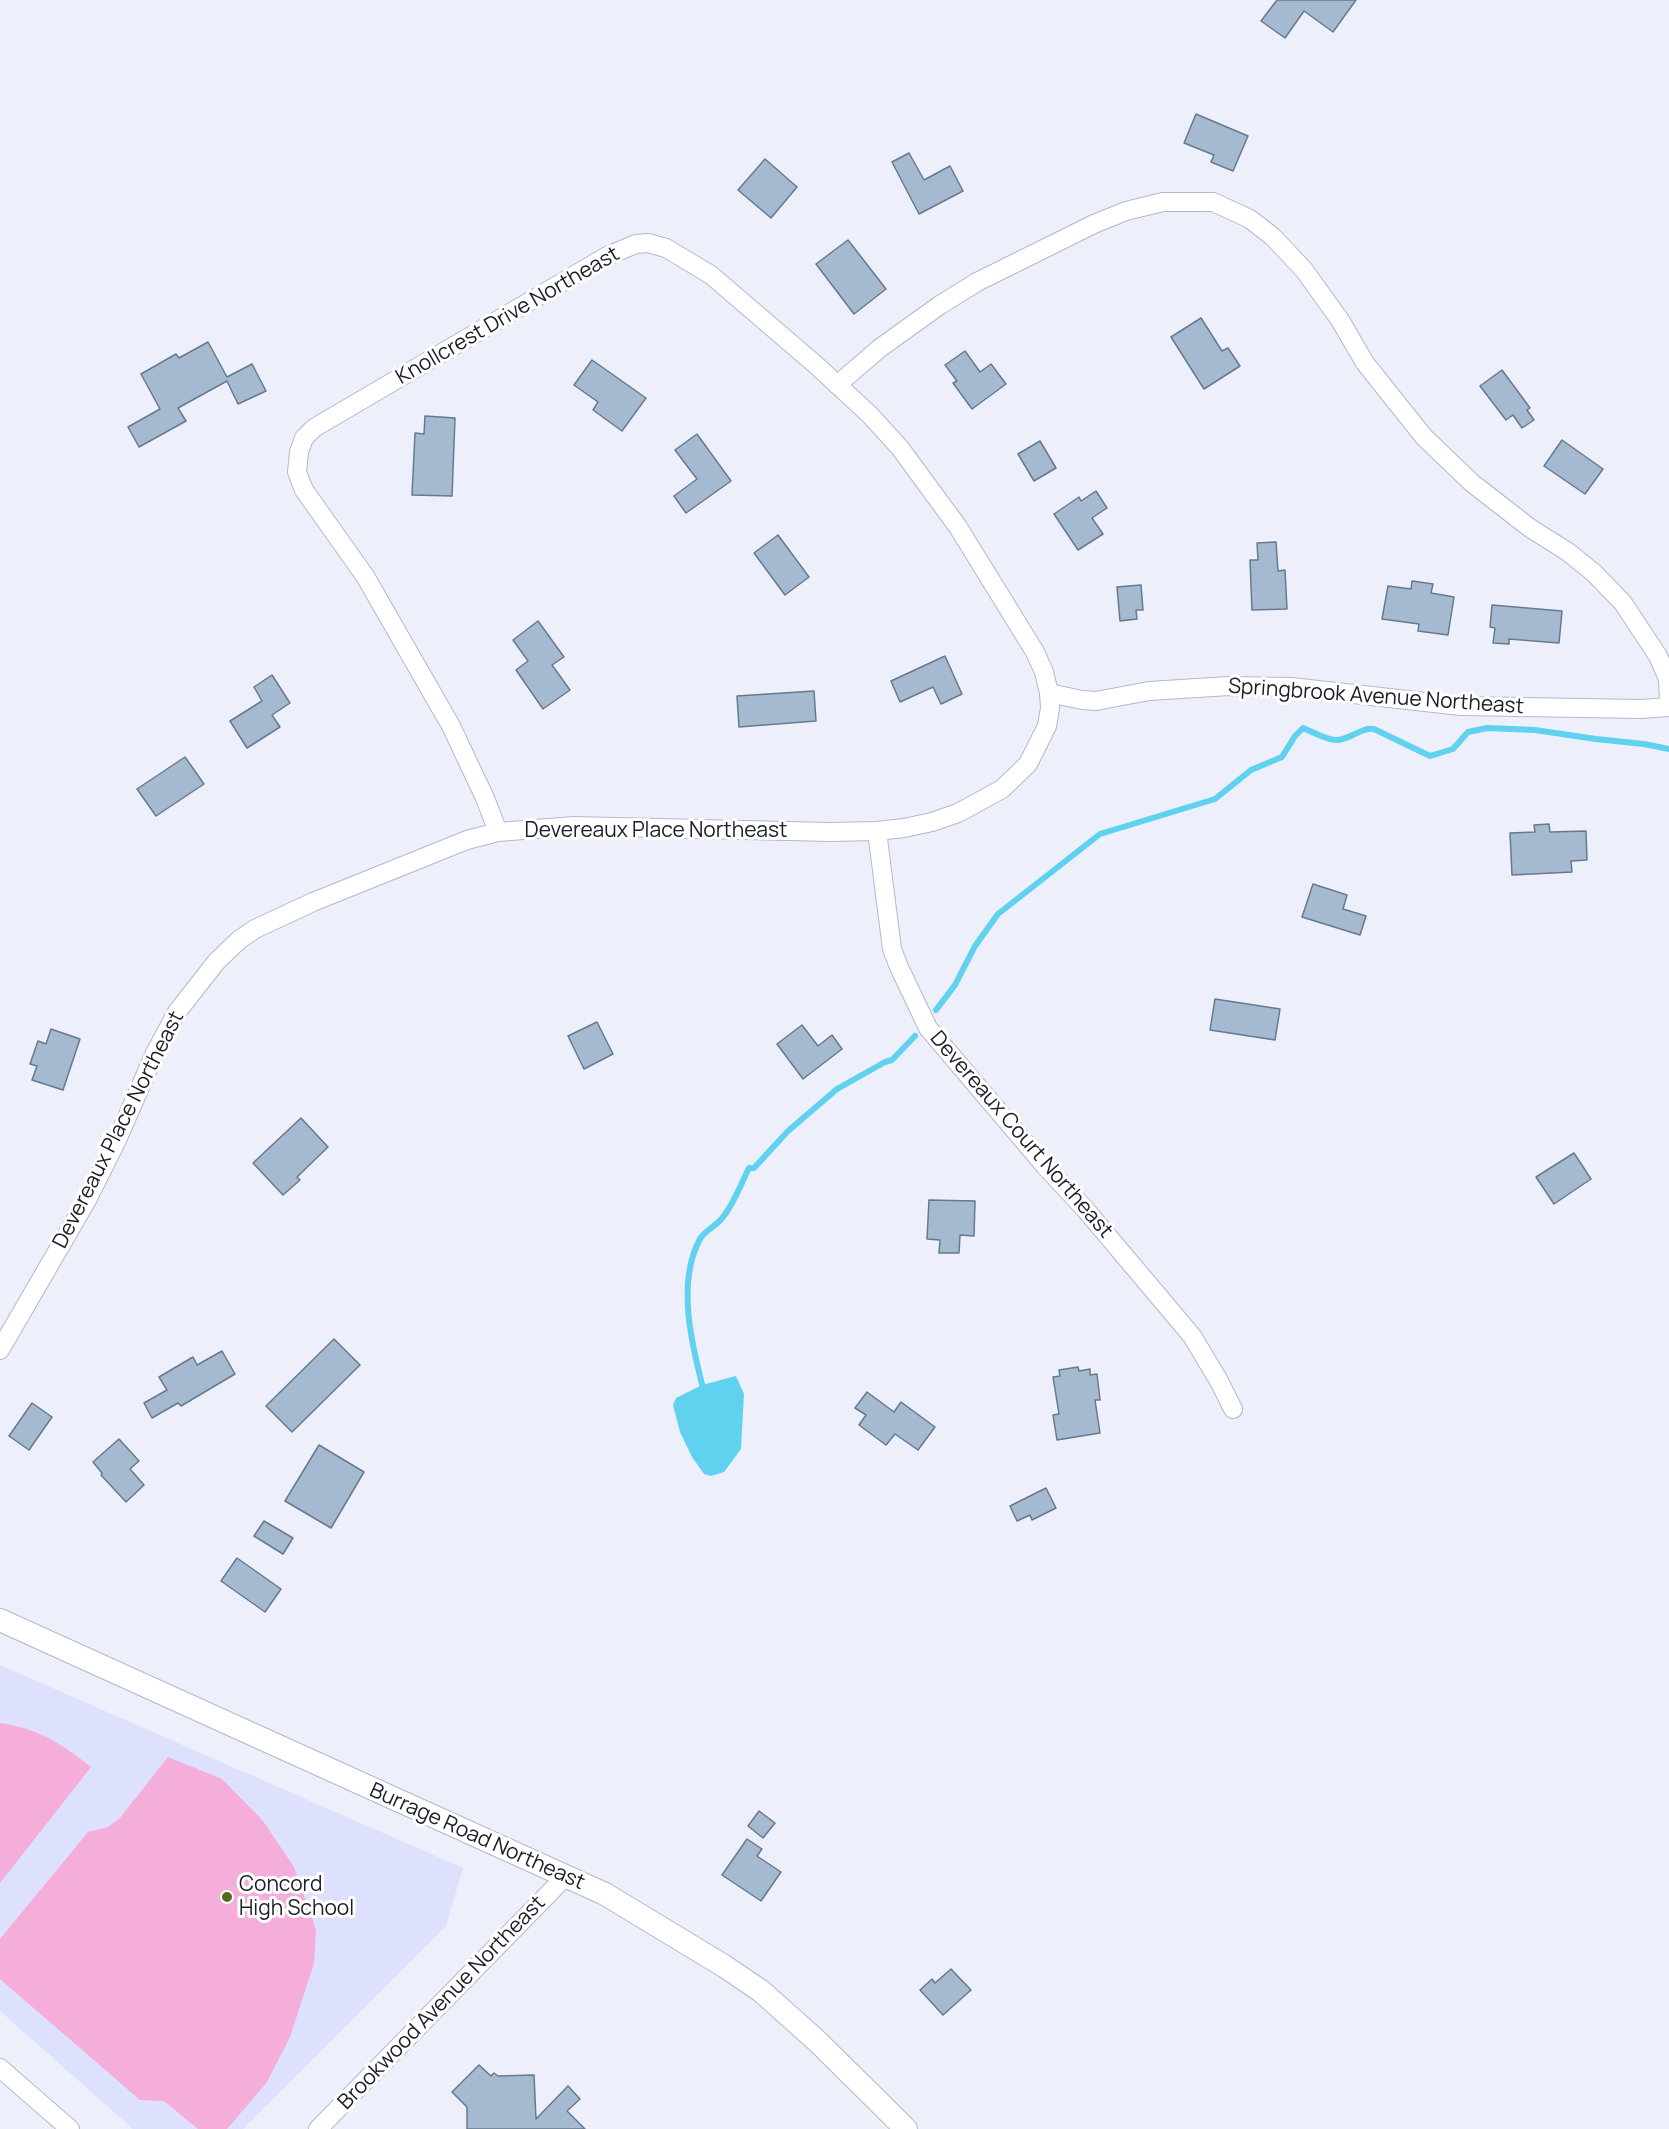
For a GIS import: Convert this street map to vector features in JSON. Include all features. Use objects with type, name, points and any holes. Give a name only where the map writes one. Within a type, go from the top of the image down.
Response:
[{"type":"street","points":[[837,385],[880,348],[968,287],[1094,224],[1126,211],[1163,202],[1213,202],[1250,219],[1273,237],[1296,262],[1340,320],[1365,363],[1432,444],[1472,483],[1594,573],[1623,603],[1658,656],[1668,679],[1669,700]]},
{"type":"street","name":"Knollcrest Drive Northeast","points":[[498,832],[485,798],[451,726],[365,576],[304,490],[297,472],[299,452],[304,438],[314,428],[507,313],[607,256],[636,244],[648,243],[666,248],[711,275],[837,385]]},
{"type":"street","name":"Devereaux Place Northeast","points":[[0,1350],[87,1200],[117,1140],[155,1053],[177,1012],[217,961],[239,940],[265,924],[313,902],[467,840],[498,832],[574,826],[818,831],[877,831],[904,828],[949,816],[1002,789],[1028,764],[1047,726],[1050,708],[1044,672],[1035,652],[958,527],[900,448],[837,385]]},
{"type":"street","name":"Springbrook Avenue Northeast","points":[[1049,693],[1096,701],[1149,691],[1228,686],[1291,687],[1461,706],[1641,709],[1669,707]]},
{"type":"street","name":"Devereaux Court Northeast","points":[[877,831],[892,949],[928,1028],[1192,1336],[1220,1381],[1233,1410]]},
{"type":"street","name":"Burrage Road Northeast","points":[[0,1620],[605,1894],[761,1991],[817,2041],[906,2129]]},
{"type":"street","name":"Brookwood Avenue Northeast","points":[[318,2129],[565,1877]]},
{"type":"street","points":[[0,2068],[70,2129]]},
{"type":"shaded area","name":"Concord High School","points":[[0,1665],[463,1868],[446,1926],[243,2129],[133,2129],[0,2011]]},
{"type":"shaded area","points":[[0,1723],[26,1729],[48,1738],[91,1767],[0,1883]]},
{"type":"shaded area","points":[[168,1757],[222,1779],[263,1821],[294,1867],[316,1930],[314,1963],[290,2037],[267,2082],[227,2129],[198,2129],[164,2101],[140,2100],[0,1979],[0,1939],[88,1832],[108,1827],[120,1818]]},
{"type":"water","points":[[736,1376],[744,1394],[741,1449],[724,1472],[711,1476],[704,1474],[692,1457],[680,1432],[673,1405],[676,1398],[702,1385]]},
{"type":"building","points":[[1277,0],[1356,0],[1333,32],[1304,11],[1285,38],[1261,21]]},
{"type":"building","points":[[1196,114],[1248,136],[1233,171],[1211,162],[1214,155],[1184,143]]},
{"type":"building","points":[[909,153],[924,180],[950,166],[963,191],[919,214],[892,162]]},
{"type":"building","points":[[765,159],[797,187],[771,218],[738,190]]},
{"type":"building","points":[[848,240],[886,289],[854,314],[816,264]]},
{"type":"building","points":[[1201,318],[1222,351],[1228,348],[1240,366],[1204,389],[1171,337]]},
{"type":"building","points":[[208,342],[227,377],[252,364],[266,391],[238,404],[227,381],[178,408],[186,421],[139,447],[128,427],[160,409],[141,374],[176,354],[179,358]]},
{"type":"building","points":[[965,351],[980,372],[991,364],[1006,384],[972,409],[953,383],[957,381],[945,365]]},
{"type":"building","points":[[592,360],[646,398],[622,431],[593,410],[598,402],[574,385]]},
{"type":"building","points":[[1502,370],[1530,408],[1527,410],[1534,420],[1522,428],[1513,415],[1506,420],[1480,386]]},
{"type":"building","points":[[425,416],[455,418],[452,496],[412,495],[415,433],[424,434]]},
{"type":"building","points":[[697,434],[731,481],[686,513],[674,496],[697,479],[675,450]]},
{"type":"building","points":[[1562,440],[1603,469],[1585,494],[1544,466]]},
{"type":"building","points":[[1040,441],[1056,468],[1034,481],[1018,454]]},
{"type":"building","points":[[1096,491],[1107,508],[1092,518],[1103,534],[1078,550],[1054,514],[1079,497],[1081,501]]},
{"type":"building","points":[[778,535],[809,577],[785,595],[754,553]]},
{"type":"building","points":[[1276,542],[1278,571],[1285,570],[1287,609],[1252,610],[1250,560],[1258,560],[1257,543]]},
{"type":"building","points":[[1412,581],[1433,584],[1431,593],[1454,597],[1448,635],[1418,631],[1419,624],[1382,619],[1388,586],[1411,589]]},
{"type":"building","points":[[1141,585],[1143,610],[1136,610],[1137,619],[1120,621],[1117,587]]},
{"type":"building","points":[[1492,605],[1562,611],[1559,643],[1509,639],[1509,644],[1493,643],[1495,628],[1490,627]]},
{"type":"building","points":[[538,621],[564,657],[552,665],[570,690],[543,709],[516,670],[528,661],[513,640]]},
{"type":"building","points":[[945,656],[962,694],[941,704],[933,687],[900,702],[891,681]]},
{"type":"building","points":[[272,675],[290,703],[272,715],[280,727],[247,748],[230,721],[262,701],[254,687]]},
{"type":"building","points":[[814,691],[816,721],[739,727],[737,696]]},
{"type":"building","points":[[185,757],[204,784],[156,816],[137,789]]},
{"type":"building","points":[[1549,824],[1550,832],[1586,831],[1587,860],[1571,861],[1572,872],[1512,875],[1510,833],[1535,832],[1534,825]]},
{"type":"building","points":[[1313,884],[1347,895],[1343,909],[1366,916],[1360,935],[1302,917]]},
{"type":"building","points":[[1215,999],[1280,1009],[1275,1040],[1210,1030]]},
{"type":"building","points":[[597,1022],[613,1054],[584,1069],[568,1036]]},
{"type":"building","points":[[802,1025],[818,1046],[832,1035],[842,1049],[803,1079],[777,1044]]},
{"type":"building","points":[[51,1029],[80,1039],[63,1090],[32,1080],[37,1066],[30,1064],[38,1041],[46,1044]]},
{"type":"building","points":[[301,1118],[328,1147],[297,1177],[300,1180],[283,1195],[253,1163]]},
{"type":"building","points":[[1574,1153],[1591,1179],[1554,1204],[1536,1177]]},
{"type":"building","points":[[929,1200],[975,1201],[974,1236],[960,1235],[959,1253],[939,1253],[940,1240],[927,1239]]},
{"type":"building","points":[[334,1339],[360,1365],[292,1432],[266,1406]]},
{"type":"building","points":[[222,1351],[235,1374],[181,1406],[178,1403],[152,1418],[144,1403],[167,1390],[159,1377],[193,1357],[197,1365]]},
{"type":"building","points":[[1078,1367],[1079,1371],[1090,1369],[1090,1375],[1097,1374],[1100,1400],[1095,1400],[1100,1433],[1057,1440],[1053,1415],[1059,1414],[1053,1377],[1060,1376],[1059,1370]]},
{"type":"building","points":[[867,1392],[894,1412],[901,1402],[935,1427],[918,1450],[895,1434],[886,1445],[859,1425],[866,1415],[855,1408]]},
{"type":"building","points":[[32,1403],[52,1417],[29,1450],[9,1436]]},
{"type":"building","points":[[119,1439],[139,1461],[130,1469],[144,1485],[126,1502],[101,1475],[102,1473],[93,1462]]},
{"type":"building","points":[[319,1445],[364,1472],[331,1528],[285,1501]]},
{"type":"building","points":[[1046,1488],[1056,1508],[1032,1520],[1030,1515],[1017,1521],[1010,1506]]},
{"type":"building","points":[[264,1521],[293,1538],[283,1554],[254,1536]]},
{"type":"building","points":[[237,1558],[281,1589],[265,1612],[221,1581]]},
{"type":"building","points":[[759,1811],[775,1823],[763,1838],[748,1826]]},
{"type":"building","points":[[747,1839],[762,1849],[757,1856],[781,1872],[761,1901],[722,1875]]},
{"type":"building","points":[[951,1969],[971,1990],[943,2015],[920,1990],[932,1979],[935,1983]]},
{"type":"building","points":[[479,2065],[491,2076],[494,2073],[498,2076],[534,2075],[536,2119],[568,2086],[580,2099],[567,2111],[585,2129],[467,2129],[467,2107],[452,2092]]},
{"type":"waterway","points":[[936,1010],[955,985],[975,946],[998,914],[1100,834],[1215,799],[1251,770],[1282,757],[1303,728],[1332,740],[1374,729],[1430,756],[1453,749],[1468,732],[1487,728],[1535,730],[1669,749]]},
{"type":"waterway","points":[[704,1392],[688,1315],[689,1275],[700,1239],[727,1212],[749,1168],[754,1168],[788,1131],[837,1089],[892,1060],[915,1036]]},
{"type":"place","name":"Concord High School","points":[[227,1897]]}]
